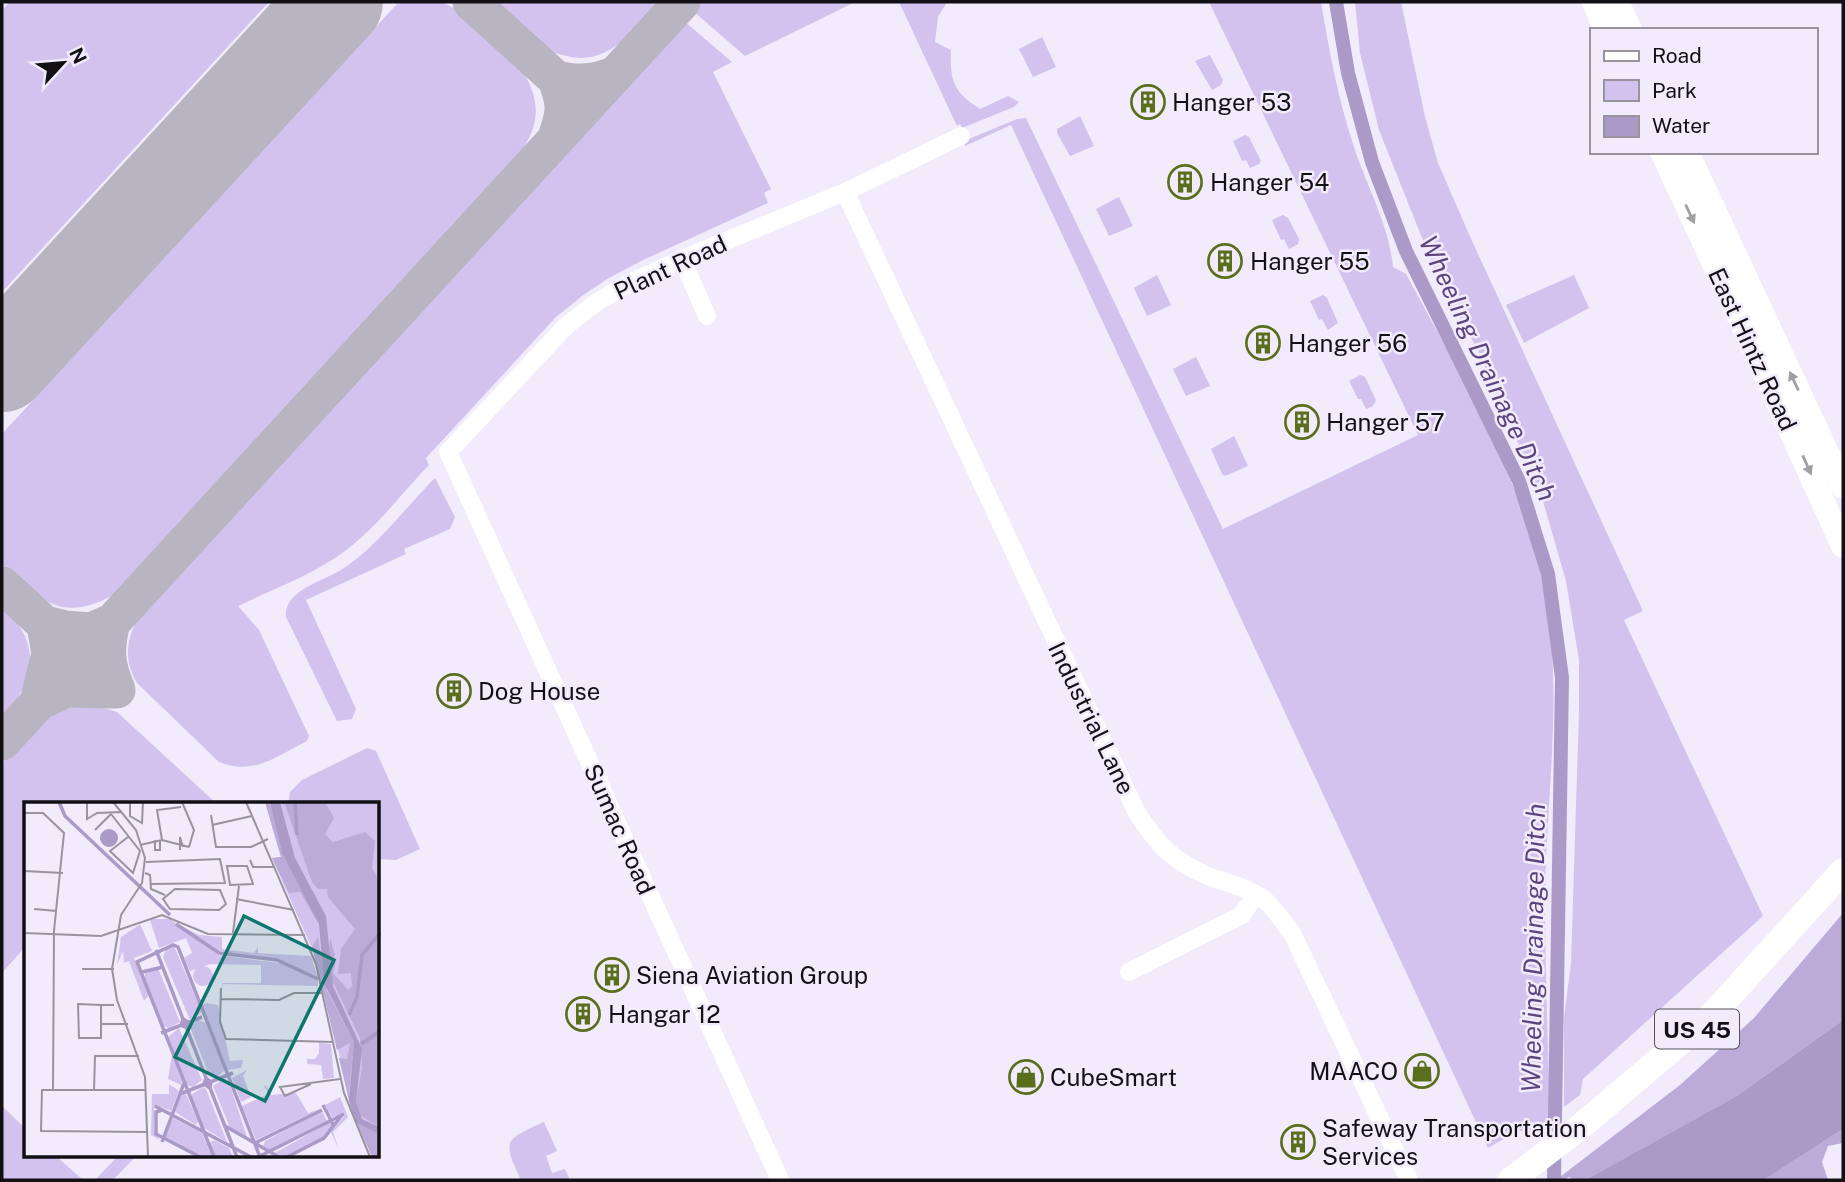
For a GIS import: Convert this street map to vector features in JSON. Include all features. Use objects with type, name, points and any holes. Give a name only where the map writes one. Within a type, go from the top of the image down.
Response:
[{"type":"main road","points":[[1594,2],[1605,28]]},
{"type":"main road","points":[[1617,2],[1629,28]]},
{"type":"main road","name":"East Hintz Road","points":[[1663,154],[1843,546]]},
{"type":"main road","name":"East Hintz Road","points":[[1688,154],[1843,487]]},
{"type":"main road","name":"US 45","points":[[1521,1173],[1579,1128],[1712,1015],[1843,871]]},
{"type":"street","name":"Plant Road","points":[[460,476],[448,452],[566,326],[597,302],[682,259],[845,192],[961,136]]},
{"type":"street","name":"Industrial Lane","points":[[845,192],[1136,811],[1155,841],[1179,862],[1210,877],[1239,884],[1267,902],[1292,933],[1409,1180]]},
{"type":"street","points":[[682,259],[707,316]]},
{"type":"street","name":"Sumac Road","points":[[460,476],[780,1180]]},
{"type":"street","points":[[1129,972],[1242,915],[1255,895]]},
{"type":"green space","points":[[10,2],[269,2],[2,292],[2,10]]},
{"type":"green space","points":[[403,2],[441,2],[454,8],[525,75],[534,97],[536,116],[534,126],[519,155],[117,593],[82,607],[67,608],[42,598],[2,565],[2,434],[396,5]]},
{"type":"green space","points":[[496,2],[660,2],[618,44],[593,57],[579,58],[550,50]]},
{"type":"green space","points":[[702,2],[855,2],[745,56],[693,11]]},
{"type":"green space","points":[[899,2],[947,2],[938,17],[935,42],[951,50],[951,70],[955,84],[971,103],[980,109],[1008,96],[1019,102],[1014,107],[962,128],[960,124],[957,126]]},
{"type":"green space","points":[[1209,2],[1321,2],[1343,109],[1358,159],[1387,235],[1393,267],[1406,274],[1488,429],[1522,510],[1535,551],[1545,594],[1553,668],[1553,742],[1545,890],[1550,1118],[1529,1135],[1519,1130],[1488,1148],[1011,125],[965,146],[964,141],[1017,119],[1026,118],[1223,529],[1418,435]]},
{"type":"green space","points":[[1355,2],[1401,2],[1425,117],[1438,163],[1643,611],[1624,620],[1763,916],[1583,1079],[1580,1095],[1564,1107],[1564,1018],[1571,963],[1579,711],[1579,660],[1566,581],[1543,501],[1477,348],[1442,288],[1379,130],[1360,53]]},
{"type":"green space","points":[[684,21],[732,62],[713,72],[771,189],[764,193],[768,203],[641,261],[582,296],[556,317],[426,458],[429,465],[356,542],[320,567],[238,606],[259,630],[309,736],[307,741],[265,762],[243,767],[219,762],[137,683],[132,673],[128,645],[144,608]]},
{"type":"green space","points":[[1042,37],[1056,67],[1033,77],[1019,49]]},
{"type":"green space","points":[[1210,55],[1223,80],[1221,85],[1212,90],[1195,61]]},
{"type":"green space","points":[[1080,116],[1094,146],[1070,156],[1057,129]]},
{"type":"green space","points":[[1245,135],[1249,137],[1261,161],[1250,168],[1246,160],[1242,161],[1233,141]]},
{"type":"green space","points":[[1119,197],[1133,226],[1109,236],[1096,209]]},
{"type":"green space","points":[[1283,215],[1288,218],[1299,239],[1298,244],[1289,249],[1284,239],[1281,240],[1272,220]]},
{"type":"green space","points":[[1157,275],[1171,305],[1147,316],[1134,288]]},
{"type":"green space","points":[[1574,275],[1589,308],[1524,343],[1506,305]]},
{"type":"green space","points":[[1323,295],[1327,298],[1338,323],[1328,330],[1322,319],[1319,320],[1310,301]]},
{"type":"green space","points":[[1196,357],[1210,386],[1186,396],[1173,369]]},
{"type":"green space","points":[[1360,375],[1365,377],[1376,400],[1373,406],[1366,409],[1349,381]]},
{"type":"green space","points":[[1234,436],[1248,466],[1225,476],[1211,449]]},
{"type":"green space","points":[[435,478],[455,517],[450,529],[404,549],[406,554],[306,600],[356,709],[352,719],[337,721],[286,617],[287,608],[297,594],[341,570],[366,551]]},
{"type":"green space","points":[[2,606],[24,634],[30,662],[22,690],[2,718]]},
{"type":"green space","points":[[80,705],[95,705],[117,712],[215,802],[24,802],[24,948],[2,973],[2,763],[51,714]]},
{"type":"green space","points":[[367,748],[376,751],[420,849],[396,860],[380,859],[380,802],[288,802],[290,792],[302,780]]},
{"type":"green space","points":[[2,1106],[24,1127],[24,1158],[58,1158],[83,1180],[2,1180]]},
{"type":"green space","points":[[544,1122],[557,1151],[546,1156],[552,1173],[565,1169],[570,1180],[521,1180],[515,1167],[509,1149],[510,1143],[521,1133]]},
{"type":"green space","points":[[116,1158],[134,1158],[113,1180],[95,1180]]},
{"type":"shaded area","points":[[1843,913],[1843,1020],[1738,1095],[1585,1180],[1569,1177],[1556,1180],[1680,1085],[1754,1018]]},
{"type":"shaded area","points":[[1843,1129],[1843,1143],[1828,1146],[1822,1162],[1828,1180],[1764,1180]]},
{"type":"water","points":[[1843,1020],[1843,1129],[1764,1180],[1585,1180],[1738,1095]]},
{"type":"waterway","name":"Wheeling Drainage Ditch","points":[[1336,2],[1348,73],[1372,162],[1406,251],[1519,481],[1548,574],[1562,678],[1554,1180]]},
{"type":"taxiway","points":[[471,2],[556,79]]},
{"type":"taxiway","points":[[2,742],[682,2]]},
{"type":"taxiway","points":[[556,138],[563,108],[556,79],[586,82],[616,74]]},
{"type":"taxiway","points":[[2,585],[63,641]]},
{"type":"taxiway","points":[[112,622],[108,656],[117,690],[67,689],[38,702],[50,654],[45,624],[91,631],[112,622]]},
{"type":"runway","points":[[2,365],[336,2]]},
{"type":"place","name":"Hanger 53","points":[[1148,102]]},
{"type":"place","name":"Hanger 54","points":[[1185,182]]},
{"type":"place","name":"Hanger 55","points":[[1225,261]]},
{"type":"place","name":"Hanger 56","points":[[1263,343]]},
{"type":"place","name":"Hanger 57","points":[[1302,422]]},
{"type":"place","name":"Dog House","points":[[454,691]]},
{"type":"place","name":"Siena Aviation Group","points":[[612,975]]},
{"type":"place","name":"Hangar 12","points":[[583,1014]]},
{"type":"place","name":"MAACO","points":[[1422,1071]]},
{"type":"place","name":"CubeSmart","points":[[1026,1077]]},
{"type":"place","name":"Safeway Transportation Services","points":[[1298,1142]]}]
